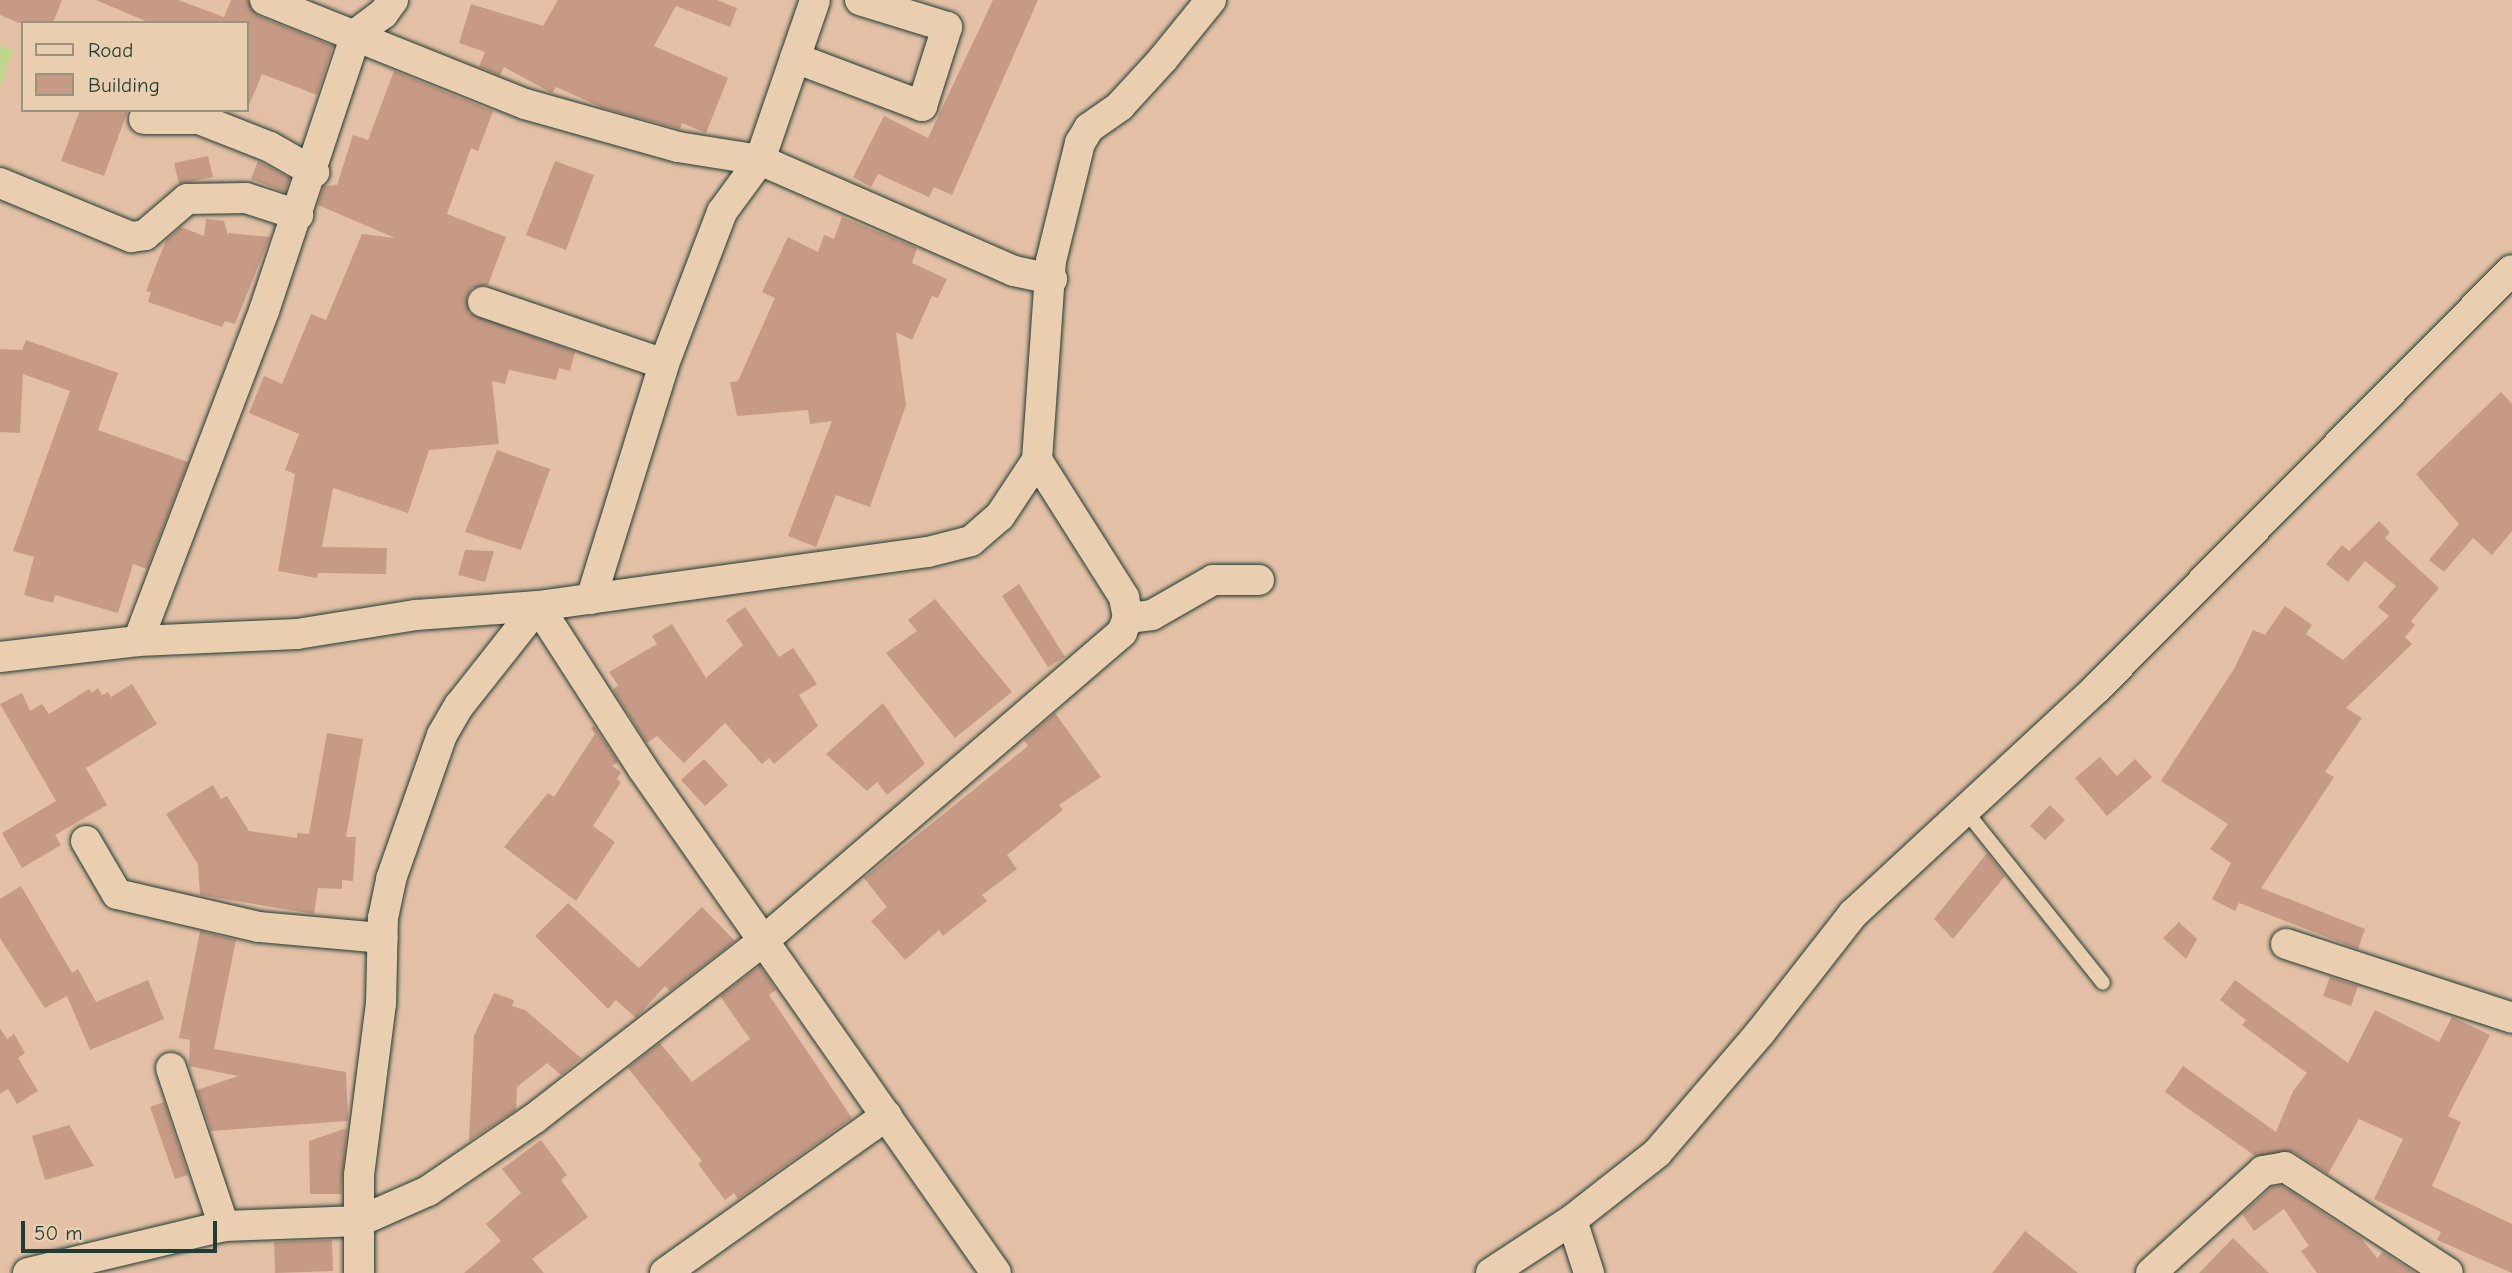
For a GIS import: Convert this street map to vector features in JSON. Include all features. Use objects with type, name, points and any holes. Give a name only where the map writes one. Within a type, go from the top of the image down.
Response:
[{"type":"street","points":[[265,0],[356,34],[525,104],[678,147],[760,160],[1014,271],[1052,279]]},
{"type":"street","points":[[138,641],[198,492],[314,172],[356,34],[383,14],[393,0]]},
{"type":"street","points":[[592,598],[664,364],[722,212],[760,160],[815,0]]},
{"type":"street","points":[[795,58],[922,106],[947,27],[860,0]]},
{"type":"street","points":[[0,657],[138,641],[297,634],[416,615],[538,606],[928,552],[971,541],[1000,516],[1037,460],[1058,220],[1080,144],[1089,128],[1129,96],[1211,0]]},
{"type":"street","points":[[144,119],[199,119],[270,147],[314,172]]},
{"type":"street","points":[[0,183],[131,237],[145,235],[187,199],[246,198],[298,215]]},
{"type":"street","points":[[1491,1273],[1572,1220],[1657,1153],[1759,1033],[1853,914],[2096,689],[2512,270]]},
{"type":"street","points":[[483,302],[664,364]]},
{"type":"street","points":[[28,1273],[224,1226],[360,1221],[428,1191],[535,1118],[762,942],[1122,632],[1128,618],[1118,587],[1037,460]]},
{"type":"street","points":[[1128,618],[1152,615],[1213,580],[1259,580]]},
{"type":"street","points":[[359,1273],[359,1175],[381,1004],[383,938],[391,879],[442,735],[458,706],[538,606]]},
{"type":"street","points":[[538,606],[762,942],[887,1115],[996,1273]]},
{"type":"street","points":[[86,841],[117,894],[259,927],[383,938]]},
{"type":"street","points":[[2286,944],[2512,1018]]},
{"type":"street","points":[[172,1068],[224,1226]]},
{"type":"street","points":[[665,1273],[887,1115]]},
{"type":"street","points":[[2151,1273],[2263,1171],[2285,1167],[2448,1273]]},
{"type":"street","points":[[1572,1220],[1589,1273]]},
{"type":"lane","points":[[1965,810],[2103,983]]},
{"type":"green space","points":[[0,46],[13,50],[0,87]]},
{"type":"building","points":[[0,0],[62,0],[54,21],[19,23],[0,15]]},
{"type":"building","points":[[96,0],[178,0],[224,17],[231,0],[248,0],[258,16],[333,46],[317,95],[262,74],[248,108],[248,21],[145,21]]},
{"type":"building","points":[[558,0],[717,0],[737,8],[730,27],[676,6],[654,46],[728,78],[706,133],[682,123],[680,129],[603,108],[556,87],[552,93],[504,67],[500,75],[479,67],[485,52],[459,43],[471,4],[543,26]]},
{"type":"building","points":[[993,0],[1038,0],[952,195],[934,187],[929,197],[878,174],[871,187],[853,177],[884,116],[928,138]]},
{"type":"building","points":[[394,71],[493,111],[478,151],[471,148],[447,214],[506,237],[488,285],[472,288],[467,296],[469,313],[575,352],[570,371],[559,368],[556,380],[509,370],[505,384],[492,381],[499,444],[429,450],[408,513],[333,488],[322,547],[387,548],[386,574],[318,573],[317,578],[278,571],[295,474],[285,470],[299,434],[249,413],[264,376],[282,384],[311,314],[326,320],[362,234],[395,238],[318,205],[324,186],[337,185],[353,135],[368,140]]},
{"type":"building","points":[[79,112],[127,112],[104,176],[61,161]]},
{"type":"building","points":[[208,156],[213,177],[179,184],[174,163]]},
{"type":"building","points":[[258,161],[290,178],[285,192],[251,179]]},
{"type":"building","points":[[555,161],[594,175],[566,250],[526,235]]},
{"type":"building","points":[[842,217],[917,248],[912,263],[947,279],[938,298],[932,296],[912,340],[896,332],[906,405],[870,507],[836,495],[816,547],[788,536],[832,421],[810,424],[808,410],[737,416],[730,382],[738,381],[775,298],[762,292],[788,237],[818,252],[824,235],[834,239]]},
{"type":"building","points":[[206,219],[224,221],[228,236],[229,233],[270,237],[235,324],[225,321],[222,327],[148,302],[151,292],[146,291],[166,240],[181,227],[204,236]]},
{"type":"building","points":[[26,340],[118,373],[98,430],[188,462],[147,569],[133,564],[118,613],[55,595],[53,603],[24,595],[34,557],[13,551],[70,391],[23,374],[20,433],[0,432],[0,349],[22,350]]},
{"type":"building","points":[[2501,392],[2512,404],[2512,531],[2492,555],[2473,538],[2444,572],[2429,560],[2459,524],[2416,474]]},
{"type":"building","points":[[497,450],[550,469],[521,550],[465,532]]},
{"type":"building","points":[[2379,521],[2390,532],[2385,538],[2439,588],[2411,621],[2415,625],[2405,637],[2412,644],[2346,708],[2362,718],[2325,772],[2334,777],[2261,888],[2365,929],[2358,949],[2239,903],[2235,911],[2212,899],[2231,863],[2210,849],[2228,824],[2161,781],[2234,669],[2253,630],[2265,635],[2285,606],[2312,625],[2306,634],[2343,660],[2389,616],[2378,607],[2396,586],[2365,561],[2348,582],[2326,564],[2342,545],[2349,551]]},
{"type":"building","points":[[465,550],[494,551],[485,582],[458,575]]},
{"type":"building","points":[[1019,584],[1065,657],[1048,667],[1002,596]]},
{"type":"building","points":[[935,599],[1012,692],[955,738],[886,653],[917,631],[908,620]]},
{"type":"building","points":[[745,607],[779,657],[793,648],[817,684],[799,695],[818,726],[774,764],[769,758],[762,764],[725,723],[684,763],[657,736],[647,743],[613,690],[618,685],[609,672],[657,644],[652,636],[672,624],[706,678],[743,645],[726,620]]},
{"type":"building","points":[[132,684],[157,724],[86,768],[107,805],[55,835],[61,845],[22,868],[2,833],[56,801],[0,704],[22,693],[30,711],[42,704],[49,714],[89,689],[92,693],[98,688],[102,695],[108,692],[111,697]]},
{"type":"building","points":[[883,703],[925,764],[887,795],[877,782],[867,791],[826,754]]},
{"type":"building","points":[[1055,713],[1101,777],[1059,805],[1063,810],[1007,855],[1017,869],[982,895],[987,901],[943,936],[939,930],[905,960],[871,921],[887,907],[864,878],[1028,746],[1024,740]]},
{"type":"building","points":[[594,726],[618,762],[612,766],[621,772],[617,779],[621,782],[593,826],[615,842],[576,901],[504,847],[548,793],[554,797],[595,734],[591,728]]},
{"type":"building","points":[[327,733],[363,739],[346,837],[356,837],[353,881],[342,880],[342,889],[318,888],[314,914],[200,895],[198,864],[166,814],[213,785],[221,799],[227,796],[249,831],[297,838],[297,833],[309,834]]},
{"type":"building","points":[[2100,757],[2117,776],[2135,759],[2152,777],[2107,816],[2075,778]]},
{"type":"building","points":[[704,759],[728,785],[705,806],[681,780]]},
{"type":"building","points":[[2050,805],[2065,820],[2045,840],[2030,826]]},
{"type":"building","points":[[1987,853],[2005,876],[1953,939],[1934,919]]},
{"type":"building","points":[[21,886],[72,973],[78,969],[96,1002],[148,980],[164,1019],[90,1050],[67,996],[45,1008],[0,938],[0,899]]},
{"type":"building","points":[[568,903],[639,968],[702,907],[735,941],[670,991],[665,986],[636,1018],[616,1000],[608,1009],[535,936]]},
{"type":"building","points":[[2179,922],[2197,939],[2186,959],[2163,938]]},
{"type":"building","points":[[200,931],[236,940],[214,1049],[346,1072],[348,1121],[211,1131],[197,1090],[238,1076],[189,1066],[190,1040],[179,1038]]},
{"type":"building","points":[[760,966],[776,990],[769,995],[852,1118],[738,1199],[734,1193],[725,1200],[698,1164],[702,1161],[628,1068],[660,1043],[692,1082],[750,1039],[720,996]]},
{"type":"building","points":[[2330,977],[2358,986],[2351,1006],[2323,996]]},
{"type":"building","points":[[2235,980],[2348,1063],[2375,1010],[2439,1042],[2452,1017],[2490,1035],[2448,1116],[2461,1122],[2432,1186],[2512,1224],[2512,1273],[2437,1240],[2441,1232],[2374,1199],[2403,1139],[2359,1119],[2328,1174],[2294,1152],[2255,1156],[2165,1092],[2183,1066],[2276,1132],[2293,1091],[2307,1073],[2242,1025],[2246,1020],[2220,1000]]},
{"type":"building","points":[[494,993],[514,1000],[512,1006],[525,1010],[581,1058],[561,1075],[547,1063],[517,1087],[516,1110],[469,1141],[474,1036]]},
{"type":"building","points":[[0,1028],[7,1039],[14,1034],[25,1053],[18,1058],[38,1091],[17,1104],[8,1089],[0,1094]]},
{"type":"building","points":[[164,1102],[188,1175],[175,1179],[150,1107]]},
{"type":"building","points":[[69,1125],[94,1166],[45,1180],[32,1136]]},
{"type":"building","points":[[347,1128],[341,1194],[310,1194],[309,1141]]},
{"type":"building","points":[[541,1140],[567,1175],[561,1180],[588,1217],[532,1259],[544,1273],[464,1273],[501,1241],[486,1224],[521,1193],[502,1169]]},
{"type":"building","points":[[2281,1185],[2361,1238],[2377,1258],[2383,1252],[2415,1273],[2317,1273],[2301,1251],[2309,1246],[2284,1209],[2254,1231],[2242,1214],[2272,1187]]},
{"type":"building","points":[[2025,1231],[2078,1273],[1992,1273]]},
{"type":"building","points":[[2233,1238],[2269,1273],[2199,1273]]},
{"type":"building","points":[[332,1240],[333,1271],[275,1273],[274,1242]]}]
